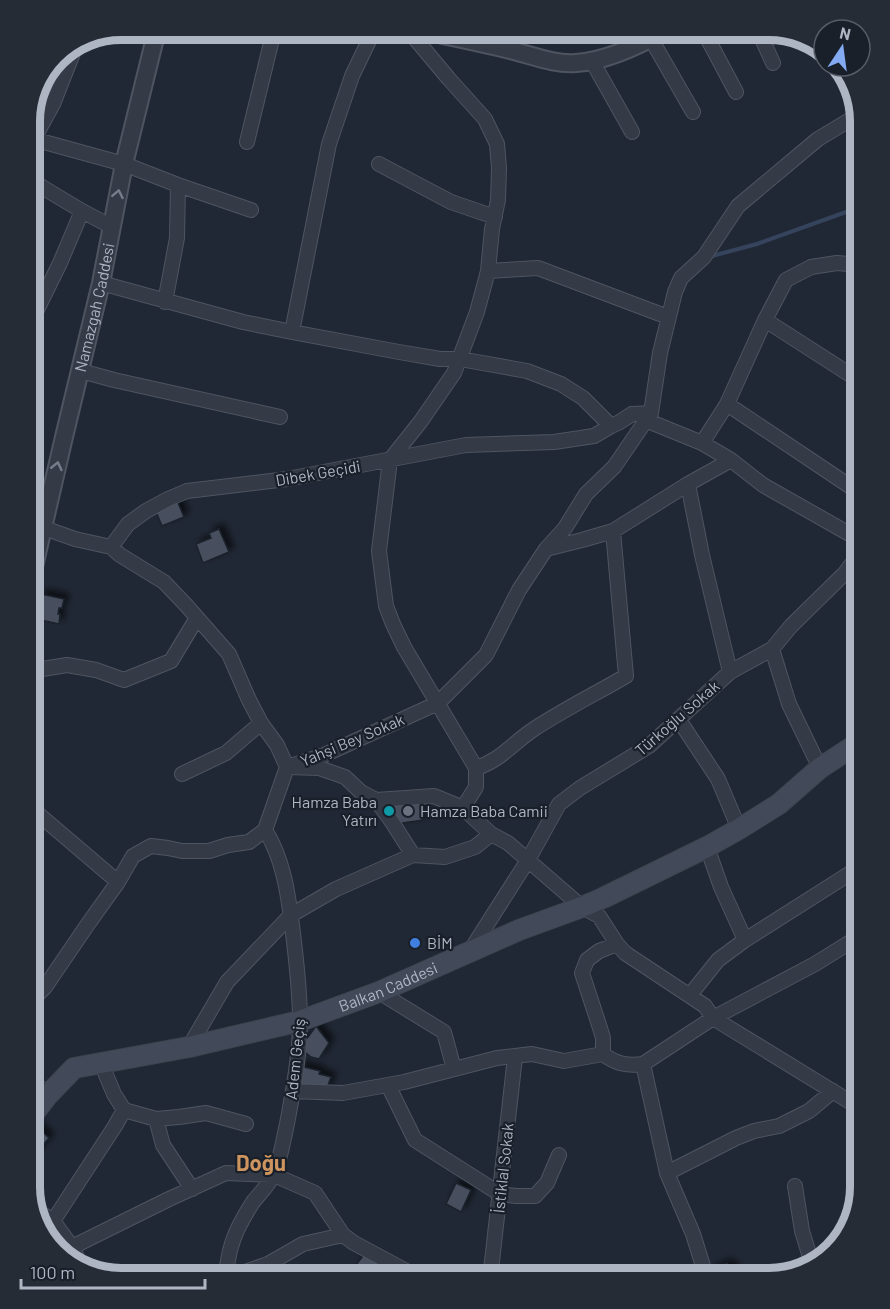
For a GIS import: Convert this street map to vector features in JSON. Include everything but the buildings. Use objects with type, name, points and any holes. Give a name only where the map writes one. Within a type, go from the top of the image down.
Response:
[{"type":"main road","name":"Balkan Caddesi","points":[[40,1105],[74,1068],[189,1047],[300,1021],[380,992],[519,930],[582,907],[707,847],[739,829],[779,804],[820,768],[850,748]]},
{"type":"street","name":"Namazgah Caddesi","points":[[41,513],[81,371],[124,164],[154,40]]},
{"type":"street","points":[[247,142],[272,40]]},
{"type":"street","points":[[292,332],[329,144],[352,76],[369,40]]},
{"type":"street","points":[[417,40],[485,119],[497,144],[499,183],[495,217],[488,271],[477,312],[454,373],[421,422],[390,460],[379,551],[386,606],[404,647],[476,768],[476,787],[463,808]]},
{"type":"street","points":[[471,41],[560,62],[575,63],[592,61],[646,41]]},
{"type":"street","points":[[488,44],[492,41]]},
{"type":"street","points":[[652,41],[693,112]]},
{"type":"street","points":[[709,41],[736,92]]},
{"type":"street","points":[[763,41],[773,63]]},
{"type":"street","points":[[41,128],[71,58]]},
{"type":"street","points":[[592,61],[632,132]]},
{"type":"street","points":[[44,101],[53,104]]},
{"type":"street","points":[[850,120],[818,139],[738,206],[704,257],[681,278],[668,316],[648,421],[702,443],[731,460],[763,485],[850,534]]},
{"type":"street","points":[[41,144],[124,164],[251,210]]},
{"type":"street","points":[[379,164],[451,202],[495,217]]},
{"type":"street","points":[[165,302],[177,238],[178,185]]},
{"type":"street","points":[[41,186],[82,212],[112,227]]},
{"type":"street","points":[[41,302],[82,212]]},
{"type":"street","points":[[702,443],[727,404],[786,280],[811,267],[837,263],[850,264]]},
{"type":"street","points":[[488,271],[538,268],[668,316]]},
{"type":"street","points":[[101,283],[243,322],[399,352],[440,359],[460,359],[527,371],[561,384],[583,398],[611,426]]},
{"type":"street","points":[[765,320],[850,375]]},
{"type":"street","points":[[81,371],[280,417]]},
{"type":"street","points":[[727,404],[850,486]]},
{"type":"street","name":"Dibek Geçidi","points":[[111,547],[128,524],[153,507],[187,491],[287,479],[466,445],[554,442],[584,438],[594,436],[632,414],[651,413]]},
{"type":"street","name":"Yahşi Bey Sokak","points":[[264,830],[286,767],[324,755],[438,703],[486,655],[519,590],[546,549],[565,528],[586,494],[614,467],[651,413]]},
{"type":"street","points":[[546,549],[613,531],[731,460]]},
{"type":"street","points":[[688,484],[702,555],[730,672]]},
{"type":"street","points":[[41,526],[111,547],[164,582],[229,654],[249,700],[261,723],[277,745],[286,767],[319,768],[345,777],[361,792],[376,800],[413,855]]},
{"type":"street","points":[[476,768],[501,755],[532,730],[626,676],[613,531]]},
{"type":"street","name":"Türkoğlu Sokak","points":[[469,953],[528,860],[559,804],[580,788],[649,746],[730,672],[772,649],[791,626],[850,566]]},
{"type":"street","points":[[40,669],[67,665],[96,670],[124,680],[171,661],[197,618]]},
{"type":"street","points":[[772,649],[789,704],[820,768]]},
{"type":"street","points":[[679,720],[718,779],[739,829]]},
{"type":"street","points":[[182,774],[226,753],[261,723]]},
{"type":"street","points":[[376,800],[434,796],[463,808],[490,834],[508,843],[582,907],[599,916],[625,953],[705,1006],[713,1018],[850,1102]]},
{"type":"street","points":[[40,816],[118,882]]},
{"type":"street","points":[[40,992],[118,882],[133,856],[150,846],[182,851],[209,850],[249,842],[264,830]]},
{"type":"street","name":"Adem Geçiş","points":[[227,1268],[231,1246],[241,1223],[274,1175],[281,1153],[293,1091],[300,1021],[291,915],[283,873],[271,840],[264,830]]},
{"type":"street","points":[[189,1047],[227,982],[291,915],[336,889],[413,855],[445,857],[474,847],[490,834]]},
{"type":"street","points":[[707,847],[745,940]]},
{"type":"street","points":[[690,995],[718,960],[745,940],[850,873]]},
{"type":"street","points":[[293,1091],[343,1093],[388,1085],[497,1058],[532,1054],[564,1060],[603,1054],[613,1062],[629,1066],[643,1064],[713,1018],[815,964],[850,942]]},
{"type":"street","points":[[603,1054],[603,1038],[582,974],[587,960],[599,951],[617,944]]},
{"type":"street","points":[[380,992],[444,1032],[454,1069]]},
{"type":"street","name":"İstiklal Sokak","points":[[491,1268],[515,1056]]},
{"type":"street","points":[[101,1063],[114,1094],[124,1110],[156,1119],[206,1113],[246,1124]]},
{"type":"street","points":[[643,1064],[667,1173],[693,1234],[704,1268]]},
{"type":"street","points":[[388,1085],[415,1140],[500,1194],[535,1196],[547,1183],[559,1155]]},
{"type":"street","points":[[40,1088],[48,1095]]},
{"type":"street","points":[[667,1173],[736,1138],[754,1131],[779,1126],[809,1111],[833,1091]]},
{"type":"street","points":[[53,1221],[124,1110]]},
{"type":"street","points":[[156,1119],[163,1145],[192,1189]]},
{"type":"street","points":[[69,1249],[226,1173],[274,1175],[315,1193],[344,1235],[354,1244],[400,1268]]},
{"type":"street","points":[[795,1186],[802,1231],[810,1257]]},
{"type":"street","points":[[46,1216],[53,1221],[65,1246]]},
{"type":"street","points":[[257,1268],[303,1244],[344,1235]]},
{"type":"street","points":[[267,1268],[268,1264]]},
{"type":"waterway","points":[[712,256],[757,244],[850,211]]},
{"type":"place","name":"Hamza Baba Yatırı","points":[[389,811]]},
{"type":"place","name":"Hamza Baba Camii","points":[[408,811]]},
{"type":"place","name":"BİM","points":[[415,943]]},
{"type":"district","name":"Doğu","points":[[261,1163]]}]
